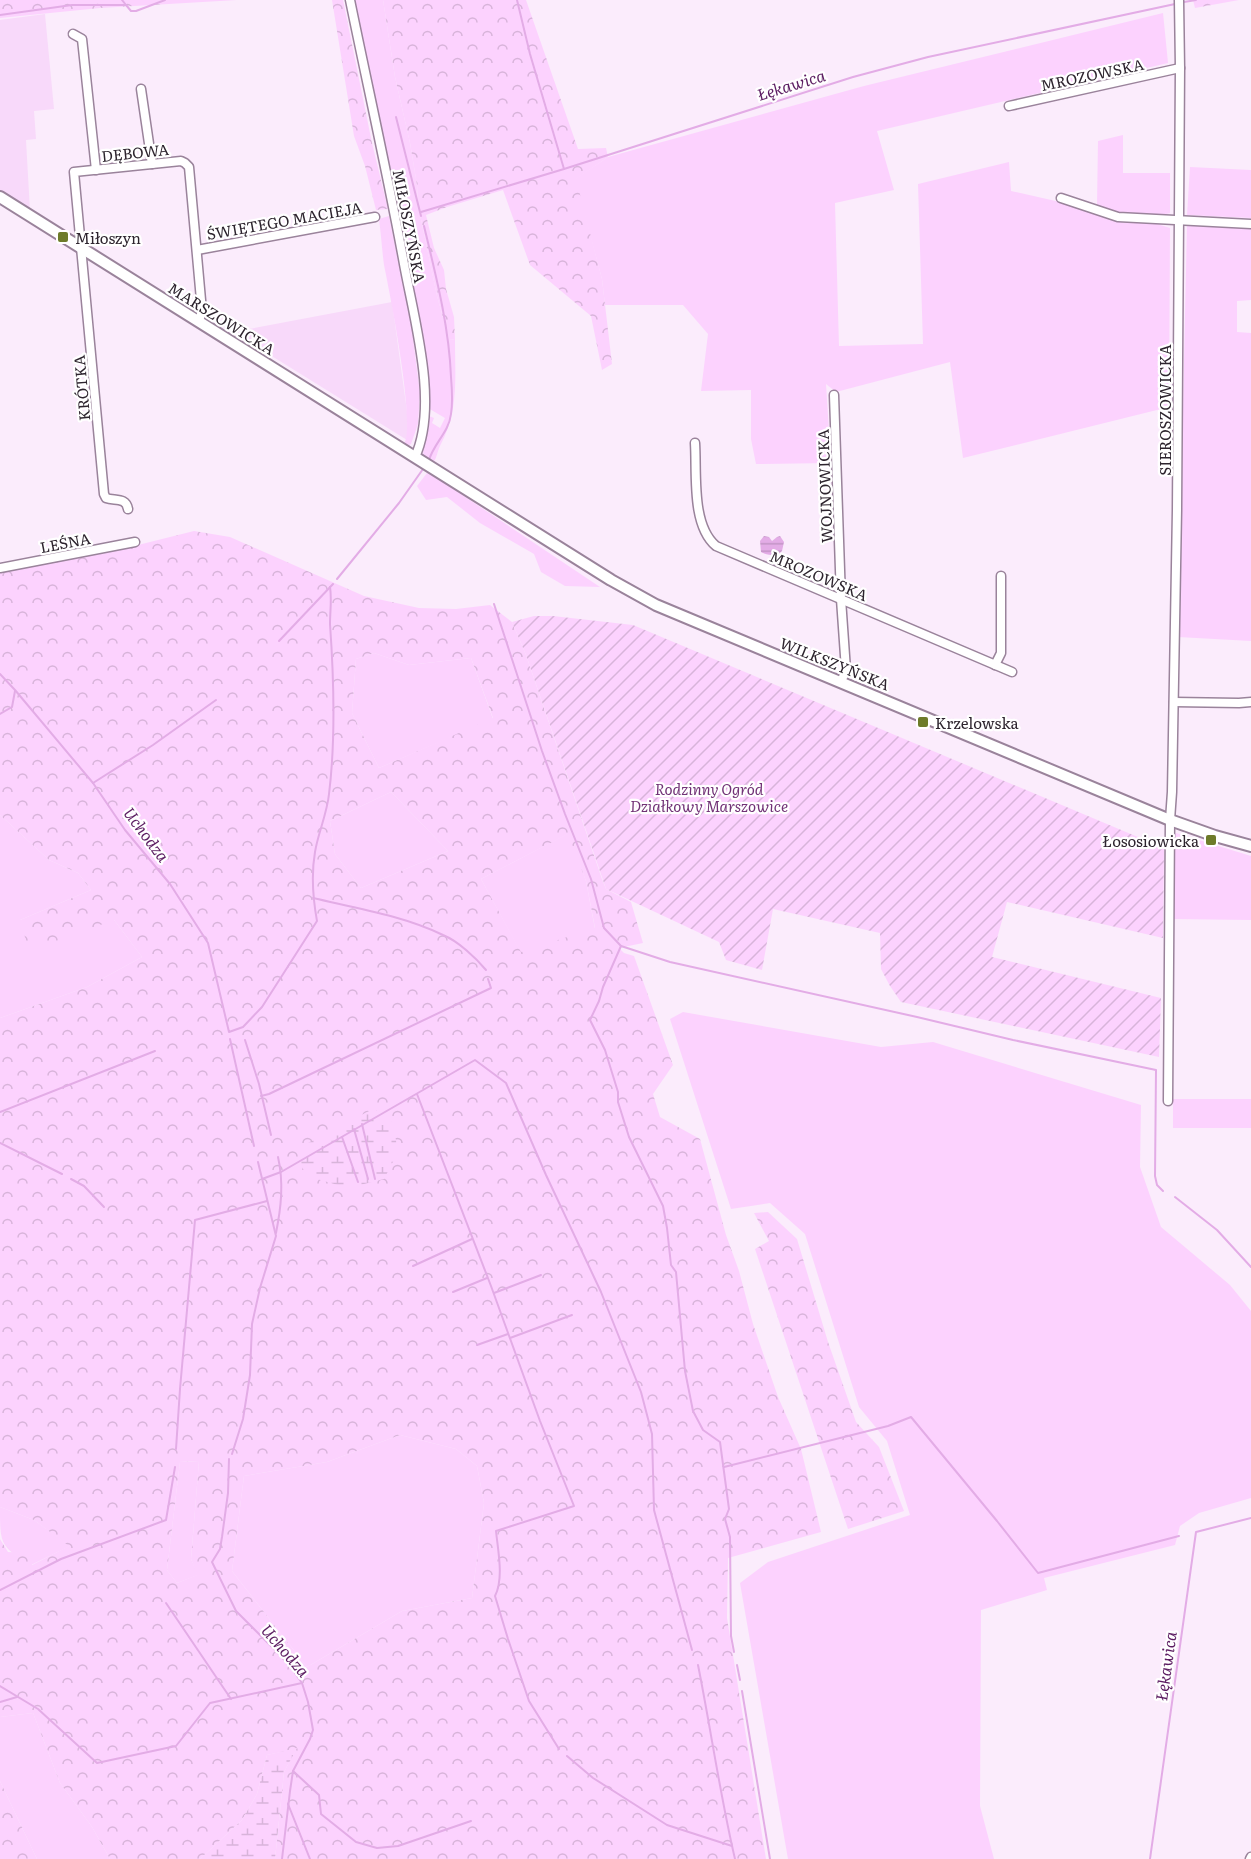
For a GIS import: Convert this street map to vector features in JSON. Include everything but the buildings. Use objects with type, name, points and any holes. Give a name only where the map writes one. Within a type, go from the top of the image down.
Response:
[{"type":"street","name":"MIŁOSZYŃSKA","points":[[350,0],[422,363],[424,416],[422,435],[415,457]]},
{"type":"street","name":"SIEROSZOWICKA","points":[[1170,820],[1174,702],[1179,0]]},
{"type":"street","points":[[73,34],[82,39],[96,170]]},
{"type":"street","name":"MROZOWSKA","points":[[1009,106],[1180,68]]},
{"type":"street","points":[[141,89],[152,164]]},
{"type":"street","name":"DĘBOWA","points":[[80,248],[74,172],[185,162],[189,166],[197,250],[202,311],[199,321]]},
{"type":"street","name":"MARSZOWICKA","points":[[0,197],[428,465]]},
{"type":"street","points":[[1061,198],[1118,217],[1251,224]]},
{"type":"street","name":"ŚWIĘTEGO MACIEJA","points":[[197,250],[375,217]]},
{"type":"street","name":"KRÓTKA","points":[[80,248],[104,494],[106,498],[124,501],[128,509]]},
{"type":"street","name":"WOJNOWICKA","points":[[834,395],[841,598],[846,670],[841,682]]},
{"type":"street","name":"MROZOWSKA","points":[[695,443],[698,516],[705,535],[716,546],[1012,672]]},
{"type":"street","name":"WILKSZYŃSKA","points":[[428,465],[611,580],[656,605],[1170,820],[1251,846]]},
{"type":"street","name":"LEŚNA","points":[[0,568],[135,542]]},
{"type":"street","points":[[995,665],[1001,653],[1001,576]]},
{"type":"street","points":[[1174,702],[1251,702]]},
{"type":"street","points":[[1168,1101],[1170,820]]},
{"type":"shaded area","points":[[45,14],[54,109],[34,111],[36,139],[26,140],[30,211],[0,192],[0,20]]},
{"type":"shaded area","points":[[392,302],[408,419],[407,440],[233,332]]},
{"type":"shaded area","points":[[764,536],[769,537],[772,541],[780,536],[784,542],[782,551],[772,555],[761,552],[760,541]]},
{"type":"green space","points":[[0,0],[237,0],[100,8],[0,18]]},
{"type":"green space","points":[[332,0],[343,0],[388,209],[376,210],[365,166],[354,136]]},
{"type":"green space","points":[[353,0],[383,0],[395,77],[410,143],[418,205],[437,296],[449,339],[455,340],[453,407],[446,433],[433,463],[423,454],[427,415],[434,418],[432,423],[440,428],[445,418],[428,408],[426,359],[412,280],[378,125],[375,95]]},
{"type":"green space","points":[[383,0],[526,0],[578,149],[606,148],[608,157],[576,179],[602,279],[612,364],[602,370],[591,316],[530,265],[503,190],[426,215],[434,248],[444,270],[446,289],[454,317],[455,340],[449,339],[437,296],[418,205],[410,143],[395,77]]},
{"type":"green space","points":[[1193,0],[1239,0],[1195,8]]},
{"type":"green space","points":[[1163,13],[1168,63],[877,131],[894,190],[835,203],[839,346],[923,344],[918,184],[1009,162],[1011,191],[1060,202],[1104,218],[1126,223],[1154,223],[1170,228],[1169,407],[963,458],[950,362],[836,392],[826,384],[831,463],[756,464],[751,439],[751,390],[701,391],[708,334],[683,305],[605,305],[602,279],[575,179],[608,157],[864,86]]},
{"type":"green space","points":[[1123,135],[1123,173],[1170,173],[1170,213],[1160,216],[1121,214],[1097,205],[1098,141]]},
{"type":"green space","points":[[1190,167],[1251,170],[1251,218],[1187,215]]},
{"type":"green space","points":[[389,216],[412,330],[420,393],[418,424],[409,445],[404,444],[407,432],[405,386],[384,265],[379,219]]},
{"type":"green space","points":[[1187,225],[1251,228],[1251,300],[1237,301],[1237,332],[1251,333],[1251,641],[1178,637]]},
{"type":"green space","points":[[427,473],[600,587],[565,586],[541,572],[534,554],[480,523],[447,497],[426,500],[417,486]]},
{"type":"green space","points":[[194,531],[230,537],[364,596],[419,608],[456,609],[490,605],[512,622],[526,655],[606,889],[631,902],[643,943],[619,948],[624,953],[634,956],[673,1065],[653,1094],[660,1117],[700,1139],[753,1324],[778,1397],[801,1449],[821,1532],[728,1558],[727,1618],[766,1859],[275,1859],[284,1772],[296,1749],[267,1755],[257,1794],[242,1820],[200,1859],[110,1859],[92,1827],[60,1783],[33,1713],[0,1717],[0,1539],[8,1552],[31,1553],[32,1565],[69,1546],[34,1520],[0,1507],[0,1018],[87,987],[142,957],[114,920],[29,951],[20,920],[91,890],[78,873],[49,860],[0,815],[0,572],[106,553]],"holes":[[[374,653],[409,665],[471,658],[493,718],[379,768],[352,713],[356,659]],[[391,792],[448,851],[361,888],[335,854],[330,821]],[[568,834],[586,881],[595,928],[521,952],[481,879]],[[400,1435],[456,1449],[477,1466],[484,1503],[472,1598],[402,1611],[307,1667],[232,1571],[244,1476],[327,1462]],[[199,1461],[191,1559],[197,1575],[177,1583],[167,1570],[180,1462]]]},
{"type":"green space","name":"Rodzinny Ogród Działkowy Marszowice","points":[[534,616],[633,625],[1164,848],[1163,938],[1007,902],[992,957],[1161,998],[1159,1057],[901,1002],[881,969],[880,933],[773,909],[762,970],[726,960],[719,942],[606,889],[526,655],[512,622]]},
{"type":"green space","points":[[374,653],[409,665],[471,658],[493,719],[379,768],[352,713],[356,659]]},
{"type":"green space","points":[[391,792],[448,851],[361,888],[335,854],[330,821]]},
{"type":"green space","points":[[0,815],[49,860],[78,873],[91,890],[20,920],[114,920],[142,957],[87,987],[0,1018]]},
{"type":"green space","points":[[569,833],[586,881],[595,929],[521,953],[481,879]]},
{"type":"green space","points":[[1176,833],[1251,856],[1251,920],[1172,919],[1174,836]]},
{"type":"green space","points":[[683,1012],[881,1047],[933,1042],[1141,1105],[1140,1167],[1161,1227],[1230,1285],[1251,1311],[1251,1498],[1199,1513],[1180,1526],[1175,1545],[1044,1578],[1047,1590],[981,1610],[980,1806],[994,1859],[788,1859],[740,1583],[768,1562],[910,1515],[887,1441],[859,1407],[805,1234],[770,1203],[731,1209],[670,1019]]},
{"type":"green space","points":[[1173,1099],[1251,1099],[1251,1128],[1173,1128]]},
{"type":"green space","points":[[373,1109],[390,1117],[396,1140],[397,1154],[384,1179],[348,1188],[305,1174],[299,1158],[302,1146]]},
{"type":"green space","points":[[768,1212],[797,1239],[828,1342],[856,1422],[879,1447],[904,1511],[848,1529],[755,1249],[769,1241],[754,1213]]},
{"type":"green space","points":[[400,1435],[456,1449],[477,1466],[484,1503],[472,1598],[402,1611],[307,1667],[232,1571],[244,1476],[327,1462]]},
{"type":"green space","points":[[199,1461],[191,1559],[198,1575],[177,1583],[167,1570],[180,1462]]},
{"type":"green space","points":[[0,1507],[34,1520],[70,1546],[31,1565],[13,1553],[4,1543],[0,1529]]},
{"type":"green space","points":[[33,1713],[60,1783],[92,1827],[110,1859],[37,1859],[0,1781],[0,1717]]},
{"type":"green space","points":[[297,1748],[284,1772],[275,1859],[200,1859],[242,1820],[257,1794],[267,1755]]},
{"type":"green space","points":[[0,1781],[37,1859],[0,1859]]},
{"type":"waterway","points":[[122,0],[126,5]]},
{"type":"waterway","points":[[0,15],[72,5],[126,5],[131,11],[136,11],[165,0]]},
{"type":"waterway","points":[[517,0],[530,54],[564,169]]},
{"type":"waterway","name":"Łękawica","points":[[1184,2],[1196,0]]},
{"type":"waterway","name":"Łękawica","points":[[421,212],[853,77],[928,57],[1175,4]]},
{"type":"waterway","points":[[396,117],[421,216]]},
{"type":"waterway","points":[[424,226],[445,320],[452,395],[450,420],[429,460]]},
{"type":"waterway","points":[[337,579],[399,503],[423,469]]},
{"type":"waterway","points":[[279,641],[333,584]]},
{"type":"waterway","points":[[0,674],[93,783],[125,830],[170,884],[208,943],[229,1032],[243,1027],[262,1007],[317,921],[313,869],[316,845],[328,801],[333,752],[330,587]]},
{"type":"waterway","points":[[494,604],[542,751],[591,879],[604,928],[621,946],[590,1020],[605,1050],[629,1137],[663,1206],[671,1265],[676,1272],[685,1371],[693,1411],[703,1430],[720,1442],[729,1509],[725,1519],[730,1537],[731,1636],[734,1652]]},
{"type":"waterway","points":[[0,714],[12,707],[15,691]]},
{"type":"waterway","points":[[93,783],[153,745],[216,700]]},
{"type":"waterway","points":[[313,898],[379,913],[428,928],[461,946],[486,970]]},
{"type":"waterway","points":[[621,946],[670,962],[1156,1070],[1155,1176],[1157,1185],[1163,1191]]},
{"type":"waterway","points":[[261,1096],[491,988],[488,979]]},
{"type":"waterway","name":"Uchodza","points":[[230,1039],[254,1146]]},
{"type":"waterway","points":[[245,1040],[259,1084],[271,1135]]},
{"type":"waterway","points":[[0,1112],[155,1051]]},
{"type":"waterway","points":[[262,1179],[281,1172],[475,1060],[506,1083],[601,1292],[641,1392],[652,1434],[654,1510],[692,1650]]},
{"type":"waterway","points":[[417,1094],[574,1506],[496,1531],[500,1573],[495,1596],[529,1701],[559,1749]]},
{"type":"waterway","points":[[362,1124],[375,1179]]},
{"type":"waterway","points":[[354,1129],[368,1179]]},
{"type":"waterway","points":[[342,1137],[358,1182]]},
{"type":"waterway","points":[[0,1143],[62,1174]]},
{"type":"waterway","points":[[276,1233],[281,1195],[278,1157]]},
{"type":"waterway","name":"Uchodza","points":[[232,1454],[243,1419],[250,1375],[252,1324],[276,1236],[258,1162]]},
{"type":"waterway","points":[[71,1179],[84,1186],[104,1207]]},
{"type":"waterway","points":[[1175,1197],[1217,1230],[1251,1267]]},
{"type":"waterway","points":[[176,1449],[195,1220],[267,1201]]},
{"type":"waterway","points":[[413,1266],[472,1239]]},
{"type":"waterway","points":[[494,1293],[541,1275]]},
{"type":"waterway","points":[[453,1292],[487,1278]]},
{"type":"waterway","points":[[510,1338],[572,1315]]},
{"type":"waterway","points":[[477,1345],[508,1334]]},
{"type":"waterway","points":[[724,1467],[888,1426],[911,1417],[1038,1573],[1179,1536]]},
{"type":"waterway","name":"Uchodza","points":[[229,1459],[228,1493],[222,1537],[220,1549],[212,1562],[236,1611],[280,1655],[302,1683],[313,1730],[293,1771],[282,1859]]},
{"type":"waterway","points":[[0,1590],[61,1559],[166,1520],[175,1467]]},
{"type":"waterway","name":"Łękawica","points":[[1150,1859],[1196,1532],[1251,1518]]},
{"type":"waterway","points":[[166,1603],[231,1699]]},
{"type":"waterway","points":[[698,1665],[735,1859]]},
{"type":"waterway","points":[[737,1665],[740,1680]]},
{"type":"waterway","points":[[0,1686],[38,1709],[97,1763],[176,1746],[210,1703],[302,1683]]},
{"type":"waterway","points":[[742,1691],[770,1859]]},
{"type":"waterway","points":[[0,1702],[17,1697]]},
{"type":"waterway","points":[[567,1756],[593,1778],[667,1825],[732,1846]]},
{"type":"waterway","points":[[293,1771],[319,1795],[321,1814],[356,1842],[377,1848],[398,1846],[471,1821]]},
{"type":"waterway","name":"Uchodza","points":[[288,1804],[310,1859]]},
{"type":"place","name":"Miłoszyn","points":[[63,237]]},
{"type":"place","name":"Krzelowska","points":[[923,722]]},
{"type":"place","name":"Łososiowicka","points":[[1211,840]]}]
